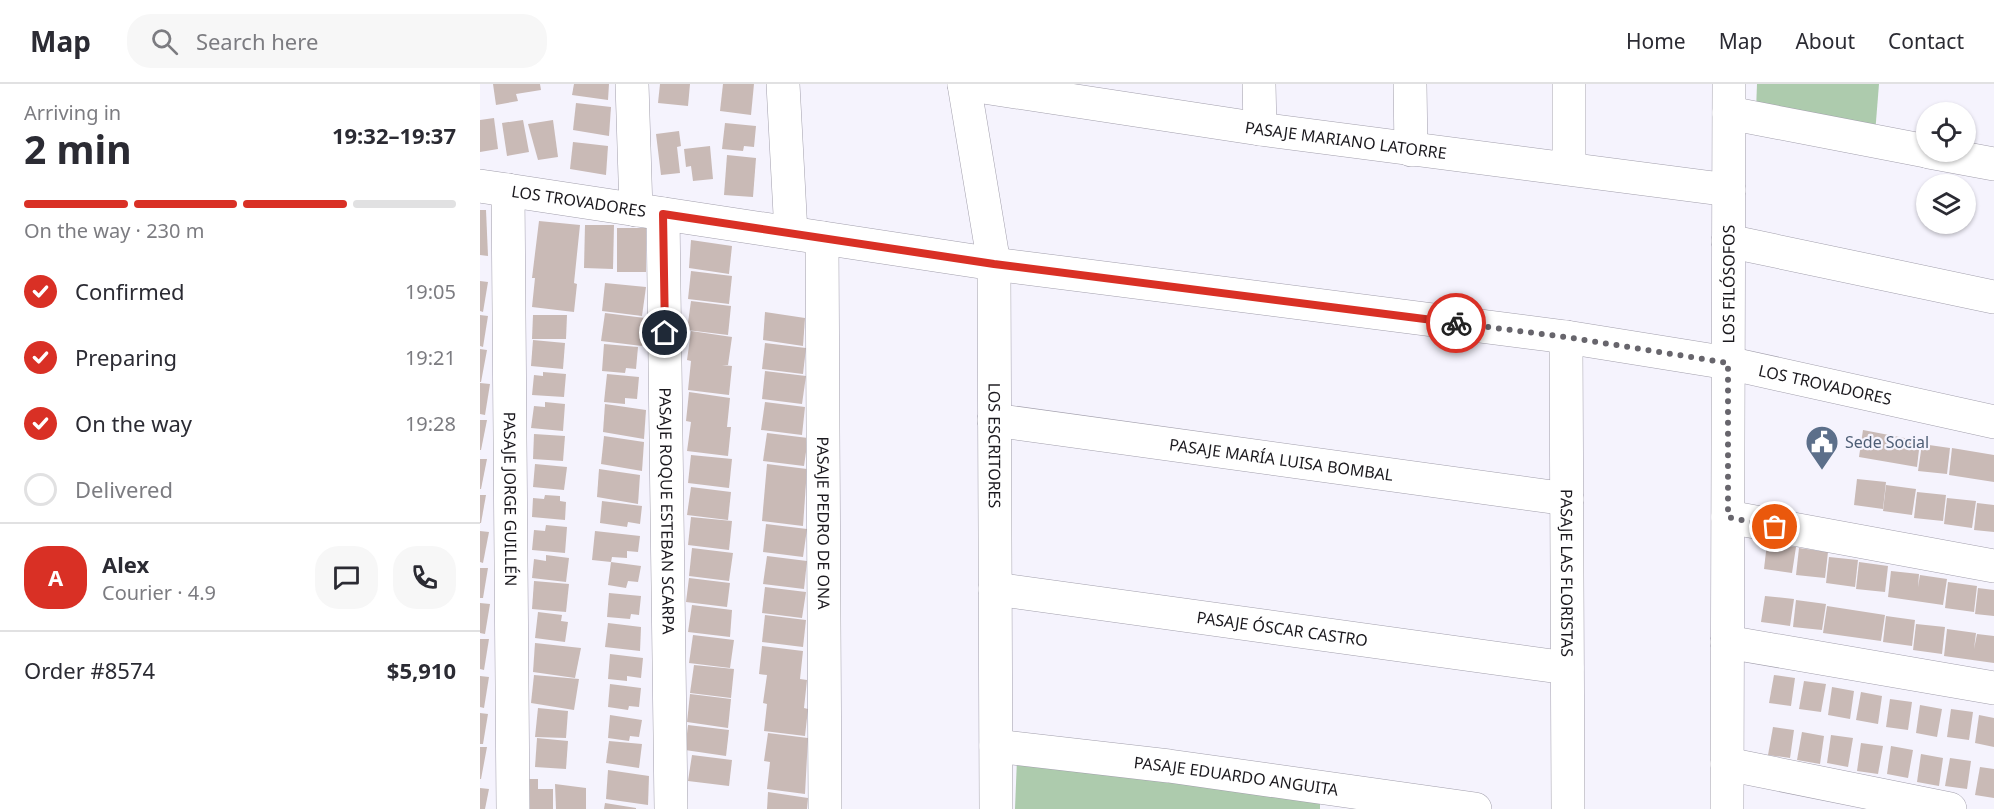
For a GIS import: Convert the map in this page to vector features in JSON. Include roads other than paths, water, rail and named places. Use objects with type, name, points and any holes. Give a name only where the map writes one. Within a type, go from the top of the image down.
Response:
[{"type":"street","name":"PASAJE ROQUE ESTEBAN SCARPA","points":[[632,84],[650,212],[671,809]]},
{"type":"street","name":"PASAJE PEDRO DE ONA","points":[[783,84],[806,235],[825,809]]},
{"type":"street","name":"PASAJE MARIANO LATORRE","points":[[964,84],[1411,150],[1569,168],[1729,190]]},
{"type":"street","name":"LOS ESCRITORES","points":[[964,84],[994,264],[996,809]]},
{"type":"street","points":[[1259,84],[1260,129]]},
{"type":"street","points":[[1410,84],[1411,150]]},
{"type":"street","points":[[1569,84],[1569,168]]},
{"type":"street","points":[[1729,99],[1916,148]]},
{"type":"street","name":"LOS FILÓSOFOS","points":[[1727,809],[1729,99]]},
{"type":"street","points":[[1976,161],[1994,164]]},
{"type":"street","name":"LOS TROVADORES","points":[[494,188],[994,264],[1566,337],[1728,363],[1994,422]]},
{"type":"street","name":"PASAJE JORGE GUILLÉN","points":[[494,188],[513,809]]},
{"type":"street","points":[[1728,241],[1994,297]]},
{"type":"street","name":"PASAJE LAS FLORISTAS","points":[[1566,337],[1568,809]]},
{"type":"street","name":"PASAJE MARÍA LUISA BOMBAL","points":[[994,420],[1567,499]]},
{"type":"street","points":[[1728,517],[1994,566]]},
{"type":"street","name":"PASAJE ÓSCAR CASTRO","points":[[995,589],[1567,668]]},
{"type":"street","points":[[1727,642],[1994,688]]},
{"type":"street","name":"PASAJE EDUARDO ANGUITA","points":[[996,746],[1181,768],[1475,809]]},
{"type":"street","points":[[1727,764],[1950,809]]},
{"type":"place","name":"Sede Social","points":[[1822,471]]}]
